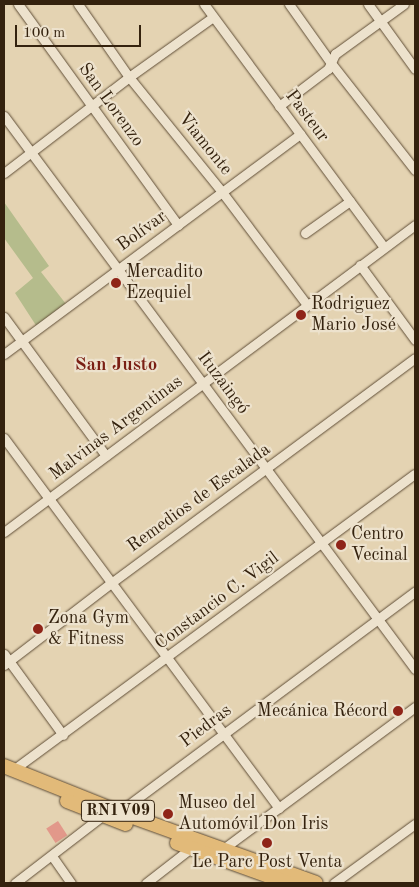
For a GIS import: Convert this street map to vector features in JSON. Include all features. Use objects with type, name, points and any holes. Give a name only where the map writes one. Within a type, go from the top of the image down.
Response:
[{"type":"main road","name":"RN1V09","points":[[7,770],[316,883]]},
{"type":"main road","name":"RN1V09","points":[[7,770],[102,816],[288,883]]},
{"type":"street","name":"San Lorenzo","points":[[18,4],[91,107],[178,224]]},
{"type":"street","name":"Viamonte","points":[[78,4],[130,77],[222,192],[306,305]]},
{"type":"street","name":"Pasteur","points":[[204,4],[384,247]]},
{"type":"street","points":[[289,4],[331,63],[415,170]]},
{"type":"street","points":[[368,4],[415,69]]},
{"type":"street","points":[[280,106],[328,69],[335,54],[404,4]]},
{"type":"street","points":[[4,173],[130,77],[213,17]]},
{"type":"street","name":"Ituzaingó","points":[[4,116],[415,670]]},
{"type":"street","name":"Bolívar","points":[[4,354],[300,134]]},
{"type":"street","points":[[305,233],[350,201]]},
{"type":"street","name":"Malvinas Argentinas","points":[[4,532],[415,224]]},
{"type":"street","points":[[360,265],[415,340]]},
{"type":"street","points":[[4,317],[106,456]]},
{"type":"street","name":"Remedios de Escalada","points":[[6,660],[415,358]]},
{"type":"street","points":[[4,438],[279,808]]},
{"type":"street","name":"Constancio C. Vigil","points":[[7,770],[63,735],[415,474]]},
{"type":"street","name":"Piedras","points":[[15,883],[102,816],[119,812],[415,591]]},
{"type":"street","points":[[6,660],[63,735]]},
{"type":"street","points":[[223,850],[415,707]]},
{"type":"street","points":[[334,883],[415,824]]},
{"type":"street","points":[[146,883],[191,848]]},
{"type":"street","points":[[52,856],[71,883]]},
{"type":"green space","points":[[4,202],[49,266],[41,272],[66,304],[37,327],[15,293],[33,278],[4,238]]},
{"type":"building","points":[[58,821],[67,835],[56,843],[46,829]]},
{"type":"place","name":"Mercadito Ezequiel","points":[[116,283]]},
{"type":"place","name":"Rodriguez Mario José","points":[[301,315]]},
{"type":"place","name":"Centro Vecinal","points":[[341,545]]},
{"type":"place","name":"Zona Gym & Fitness","points":[[38,629]]},
{"type":"place","name":"Mecánica Récord","points":[[398,711]]},
{"type":"place","name":"Museo del Automóvil Don Iris","points":[[168,814]]},
{"type":"place","name":"Le Parc Post Venta","points":[[267,843]]},
{"type":"district","name":"San Justo","points":[[116,366]]}]
